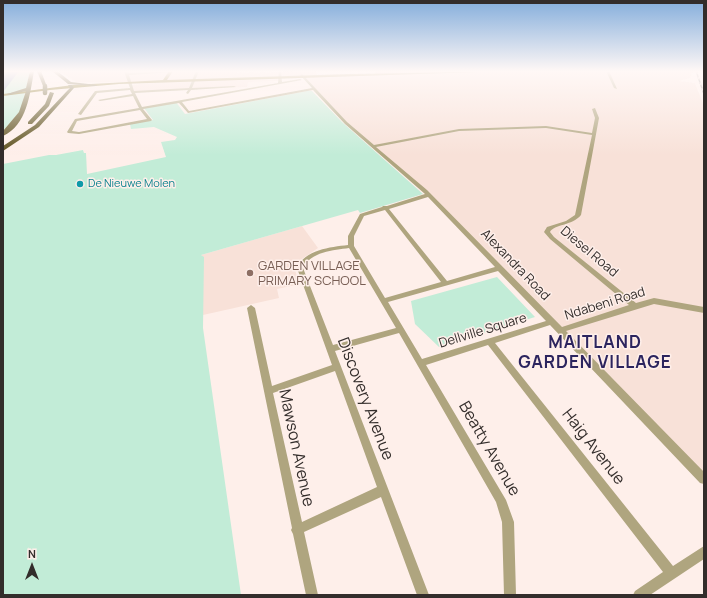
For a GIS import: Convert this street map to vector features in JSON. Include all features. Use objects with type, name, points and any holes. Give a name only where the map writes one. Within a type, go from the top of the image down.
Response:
[{"type":"highway","points":[[3,134],[22,112],[26,99]]},
{"type":"highway","points":[[25,122],[39,107],[42,99]]},
{"type":"highway","points":[[3,144],[36,118],[47,105],[50,99]]},
{"type":"highway","points":[[3,149],[36,126],[60,99]]},
{"type":"highway","points":[[3,140],[20,126]]},
{"type":"street","points":[[80,114],[91,99]]},
{"type":"street","points":[[136,99],[140,108],[150,120],[72,134],[69,132],[79,119],[140,108],[178,101],[191,99]]},
{"type":"street","points":[[235,99],[239,103]]},
{"type":"street","points":[[178,101],[188,112],[261,99]]},
{"type":"street","name":"Alexandra Road","points":[[323,99],[346,123],[429,195],[704,479]]},
{"type":"street","points":[[373,146],[448,131],[467,129],[546,127],[594,134],[597,118],[594,109]]},
{"type":"street","name":"Diesel Road","points":[[594,134],[578,215],[568,222],[549,228],[547,232],[552,238],[634,306]]},
{"type":"street","points":[[351,246],[351,236],[362,215],[429,195]]},
{"type":"street","points":[[385,207],[445,283]]},
{"type":"street","name":"Beatty Avenue","points":[[351,246],[501,500],[508,522],[510,595]]},
{"type":"street","name":"Discovery Avenue","points":[[351,246],[320,252],[301,265],[300,268],[423,595]]},
{"type":"street","points":[[383,301],[500,268]]},
{"type":"street","name":"Ndabeni Road","points":[[561,330],[634,306],[659,301],[704,310]]},
{"type":"street","name":"Mawson Avenue","points":[[251,308],[312,595]]},
{"type":"street","name":"Dellville Square","points":[[421,363],[552,322]]},
{"type":"street","points":[[330,349],[400,330]]},
{"type":"street","name":"Haig Avenue","points":[[490,342],[670,573]]},
{"type":"street","points":[[268,391],[337,367]]},
{"type":"street","points":[[297,530],[383,490]]},
{"type":"street","points":[[639,595],[670,573],[704,552]]},
{"type":"shaded area","points":[[323,99],[701,99],[704,106],[704,479],[425,191],[346,123]]},
{"type":"shaded area","name":"GARDEN VILLAGE PRIMARY SCHOOL","points":[[302,226],[318,248],[299,261],[292,262],[300,284],[277,289],[279,298],[203,315],[203,257],[201,255]]},
{"type":"green space","points":[[3,99],[24,99],[21,110],[3,131]]},
{"type":"green space","points":[[265,99],[320,99],[342,122],[423,194],[360,213],[358,210],[201,255],[204,257],[203,328],[241,595],[3,595],[3,164],[83,150],[84,153],[86,153],[87,174],[166,157],[161,142],[175,140],[177,137],[154,127],[131,129],[130,124],[153,120],[144,108],[176,102],[185,114]]},
{"type":"green space","points":[[497,277],[535,317],[439,347],[415,324],[411,301]]},
{"type":"place","name":"De Nieuwe Molen","points":[[80,184]]},
{"type":"place","name":"GARDEN VILLAGE PRIMARY SCHOOL","points":[[250,273]]},
{"type":"district","name":"MAITLAND GARDEN VILLAGE","points":[[595,353]]}]
